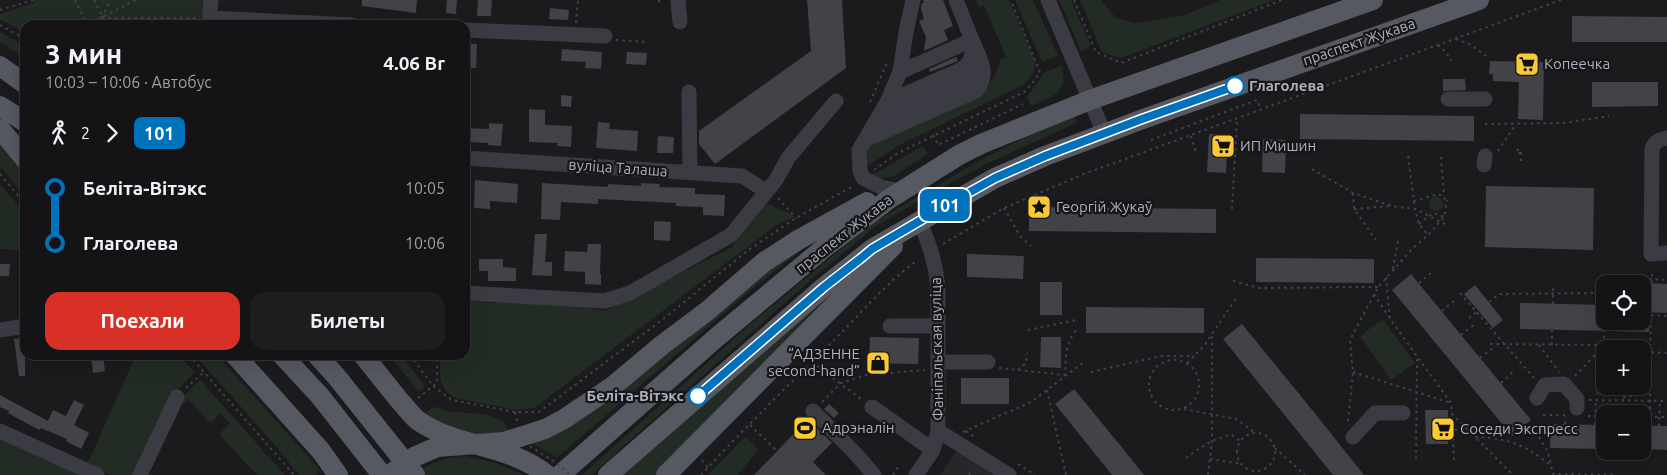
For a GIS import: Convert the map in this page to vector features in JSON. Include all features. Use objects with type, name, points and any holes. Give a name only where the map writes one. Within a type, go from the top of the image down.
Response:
[{"type":"main road","name":"праспект Жукава","points":[[560,475],[717,337],[824,248],[895,195],[960,155],[981,144],[1090,100],[1374,0]]},
{"type":"main road","name":"праспект Жукава","points":[[608,475],[824,287],[872,249],[995,178],[1104,133],[1479,0]]},
{"type":"main road","points":[[0,54],[20,64]]},
{"type":"main road","points":[[0,66],[20,80]]},
{"type":"main road","points":[[0,106],[20,119]]},
{"type":"main road","points":[[0,129],[20,152]]},
{"type":"main road","points":[[389,475],[414,457],[438,447],[504,442],[545,429],[564,420],[613,386],[662,345],[706,312],[764,262],[798,240],[868,201],[895,195]]},
{"type":"main road","points":[[666,475],[917,222]]},
{"type":"main road","points":[[239,360],[322,451],[338,475]]},
{"type":"main road","points":[[287,360],[320,396],[382,475]]},
{"type":"main road","points":[[322,360],[415,475]]},
{"type":"main road","points":[[367,360],[417,420],[447,435],[478,445],[503,452],[527,454],[547,475]]},
{"type":"street","points":[[210,20],[211,0]]},
{"type":"street","points":[[895,195],[863,178],[860,171],[859,150],[876,123],[900,72],[913,0]]},
{"type":"street","points":[[864,140],[976,91],[981,85],[984,76],[981,62],[956,0]]},
{"type":"street","points":[[1048,0],[1104,133]]},
{"type":"street","points":[[678,1],[680,22]]},
{"type":"street","points":[[470,30],[605,36]]},
{"type":"street","points":[[900,72],[973,43]]},
{"type":"street","points":[[887,102],[964,68],[970,61],[973,43]]},
{"type":"street","points":[[876,123],[968,79],[981,62]]},
{"type":"street","points":[[689,92],[690,173]]},
{"type":"street","points":[[1448,99],[1485,99]]},
{"type":"street","points":[[470,293],[605,301],[630,293],[731,235],[776,180],[788,158],[836,101]]},
{"type":"street","points":[[1667,138],[1658,140],[1652,149],[1651,254],[1667,253]]},
{"type":"street","name":"вуліца Талаша","points":[[470,158],[742,176],[766,191]]},
{"type":"street","name":"Фаніпальская вуліца","points":[[916,475],[944,435],[938,362],[937,278],[932,250],[917,222]]},
{"type":"street","points":[[890,326],[938,326]]},
{"type":"street","points":[[0,330],[20,327]]},
{"type":"street","points":[[938,362],[988,362]]},
{"type":"street","points":[[1537,391],[1546,385],[1564,384],[1580,404]]},
{"type":"street","points":[[140,475],[177,397]]},
{"type":"street","points":[[872,407],[933,450]]},
{"type":"street","points":[[813,411],[874,475]]},
{"type":"street","points":[[1351,431],[1375,413],[1403,412]]},
{"type":"street","points":[[0,431],[97,475]]},
{"type":"street","points":[[944,435],[1009,475]]},
{"type":"path","points":[[0,10],[33,0]]},
{"type":"path","points":[[75,0],[85,20]]},
{"type":"path","points":[[94,0],[102,18]]},
{"type":"path","points":[[102,18],[110,0]]},
{"type":"path","points":[[98,20],[136,0]]},
{"type":"path","points":[[576,35],[578,0]]},
{"type":"path","points":[[414,360],[433,386],[452,400],[515,412],[539,412],[662,320],[747,251],[796,218],[854,186],[898,153],[1026,91],[1040,73],[1011,0]]},
{"type":"path","points":[[1074,0],[1096,52],[1121,63],[1282,0]]},
{"type":"path","points":[[701,475],[749,424],[915,262],[1004,208],[1084,174],[1561,0]]},
{"type":"path","points":[[102,18],[156,20]]},
{"type":"path","points":[[0,25],[20,36]]},
{"type":"path","points":[[605,36],[612,40],[647,42]]},
{"type":"path","points":[[1454,39],[1471,45],[1486,56]]},
{"type":"path","points":[[1438,45],[1445,51],[1451,61]]},
{"type":"path","points":[[869,105],[888,62]]},
{"type":"path","points":[[1151,140],[1257,100],[1261,110]]},
{"type":"path","points":[[933,135],[938,145],[1023,104]]},
{"type":"path","points":[[1484,124],[1564,123],[1609,116]]},
{"type":"path","points":[[1232,209],[1237,118]]},
{"type":"path","points":[[1488,157],[1516,124]]},
{"type":"path","points":[[1191,136],[1196,153]]},
{"type":"path","points":[[1521,152],[1521,161]]},
{"type":"path","points":[[1408,156],[1415,209],[1419,224],[1428,235]]},
{"type":"path","points":[[1351,431],[1353,372],[1350,340],[1378,287],[1444,217],[1446,201],[1441,156]]},
{"type":"path","points":[[1312,169],[1353,193],[1392,206],[1415,209],[1448,226]]},
{"type":"path","points":[[0,174],[20,198]]},
{"type":"path","points":[[766,191],[782,200],[796,218]]},
{"type":"path","points":[[1353,193],[1354,209],[1376,240]]},
{"type":"path","points":[[1414,201],[1434,194],[1444,196]]},
{"type":"path","points":[[1354,209],[1392,206]]},
{"type":"path","points":[[1004,208],[1020,236],[1031,246]]},
{"type":"path","points":[[1419,224],[1434,212],[1444,217]]},
{"type":"path","points":[[1393,270],[1398,241]]},
{"type":"path","points":[[1419,283],[1432,272]]},
{"type":"path","points":[[1652,272],[1652,283]]},
{"type":"path","points":[[1386,277],[1390,319]]},
{"type":"path","points":[[1652,279],[1667,280]]},
{"type":"path","points":[[1233,281],[1260,288],[1378,287]]},
{"type":"path","points":[[1553,286],[1553,304]]},
{"type":"path","points":[[1469,318],[1499,294],[1596,292]]},
{"type":"path","points":[[1460,293],[1506,345],[1537,391]]},
{"type":"path","points":[[1374,294],[1451,403],[1454,460]]},
{"type":"path","points":[[1187,363],[1204,346],[1237,297]]},
{"type":"path","points":[[1442,311],[1454,300]]},
{"type":"path","points":[[1650,340],[1651,314],[1667,316]]},
{"type":"path","points":[[1028,330],[1076,320]]},
{"type":"path","points":[[1461,335],[1474,325]]},
{"type":"path","points":[[1065,376],[1066,351],[1070,338],[1076,330]]},
{"type":"path","points":[[1552,330],[1552,345]]},
{"type":"path","points":[[1604,331],[1604,340]]},
{"type":"path","points":[[1208,475],[1212,441],[1212,332]]},
{"type":"path","points":[[1490,344],[1596,345]]},
{"type":"path","points":[[1539,345],[1556,369],[1563,375]]},
{"type":"path","points":[[1480,358],[1493,348]]},
{"type":"path","points":[[1651,352],[1667,352]]},
{"type":"path","points":[[1018,370],[1026,363],[1027,353]]},
{"type":"path","points":[[1569,382],[1596,355]]},
{"type":"path","points":[[1091,372],[1161,356],[1194,356]]},
{"type":"path","points":[[1416,459],[1417,357]]},
{"type":"path","points":[[193,360],[294,475]]},
{"type":"path","points":[[419,398],[437,383],[437,360]]},
{"type":"path","points":[[1182,408],[1194,399],[1198,391],[1197,375],[1187,363],[1172,360],[1164,362],[1153,371],[1150,378],[1150,394],[1160,406],[1167,409],[1182,408],[1236,419],[1256,432],[1268,437],[1275,448],[1305,475]]},
{"type":"path","points":[[812,362],[872,407]]},
{"type":"path","points":[[988,362],[999,368],[1065,376]]},
{"type":"path","points":[[944,435],[1031,402],[1084,362]]},
{"type":"path","points":[[813,411],[841,383],[866,375],[918,370]]},
{"type":"path","points":[[193,381],[204,372]]},
{"type":"path","points":[[1353,372],[1451,403]]},
{"type":"path","points":[[1501,383],[1513,372]]},
{"type":"path","points":[[1047,390],[1066,475]]},
{"type":"path","points":[[1580,404],[1633,395]]},
{"type":"path","points":[[1650,395],[1650,405]]},
{"type":"path","points":[[1623,398],[1667,401]]},
{"type":"path","points":[[1623,398],[1623,405]]},
{"type":"path","points":[[1595,425],[1596,400]]},
{"type":"path","points":[[1631,400],[1631,405]]},
{"type":"path","points":[[1659,426],[1660,401]]},
{"type":"path","points":[[515,412],[518,424]]},
{"type":"path","points":[[1452,414],[1513,475]]},
{"type":"path","points":[[1651,417],[1667,417]]},
{"type":"path","points":[[749,424],[777,451]]},
{"type":"path","points":[[1448,430],[1468,430]]},
{"type":"path","points":[[1242,464],[1238,453],[1240,442],[1256,432]]},
{"type":"path","points":[[1186,458],[1212,441],[1224,436],[1232,435],[1240,442]]},
{"type":"path","points":[[1475,437],[1495,438],[1522,445],[1537,454],[1551,466]]},
{"type":"path","points":[[1539,437],[1548,452],[1553,474],[1614,475]]},
{"type":"path","points":[[1210,459],[1242,464],[1253,470],[1264,469],[1273,460],[1275,448]]},
{"type":"path","points":[[527,454],[556,462],[570,475]]},
{"type":"path","points":[[893,475],[897,466]]},
{"type":"shaded area","points":[[30,0],[205,0],[204,20],[20,20],[20,30],[0,19],[0,14],[34,3]]},
{"type":"shaded area","points":[[976,0],[1009,0],[1034,59],[1034,69],[1030,79],[1025,84],[901,144],[864,168],[866,147],[987,88],[1000,60],[1006,57],[984,5],[979,7]]},
{"type":"shaded area","points":[[1015,0],[1033,0],[1058,56],[1042,62]]},
{"type":"shaded area","points":[[1059,0],[1071,0],[1091,46],[1081,51]]},
{"type":"shaded area","points":[[1080,0],[1102,0],[1116,18],[1134,23],[1185,15],[1220,0],[1274,0],[1121,58],[1102,52]]},
{"type":"shaded area","points":[[0,32],[20,43],[20,55],[0,42]]},
{"type":"shaded area","points":[[1061,66],[1063,82],[1061,88],[1051,97],[1031,106],[1027,97],[1045,72]]},
{"type":"shaded area","points":[[1072,118],[1076,119],[1074,124],[986,164],[935,191],[875,227],[815,276],[591,475],[582,475],[745,329],[871,224],[984,158],[1030,135]]},
{"type":"shaded area","points":[[0,138],[20,164],[20,191],[0,166]]},
{"type":"shaded area","points":[[923,146],[928,154],[892,177],[880,178],[872,175]]},
{"type":"shaded area","points":[[0,184],[20,207],[20,250],[0,249]]},
{"type":"shaded area","points":[[1436,197],[1441,199],[1443,204],[1441,209],[1436,211],[1431,209],[1429,204],[1431,199]]},
{"type":"shaded area","points":[[765,203],[795,216],[774,227],[534,408],[517,410],[455,398],[442,385],[440,360],[470,360],[470,301],[494,303],[554,301],[605,311],[731,248]]},
{"type":"shaded area","points":[[810,243],[752,289],[537,475],[557,457],[531,443],[795,248]]},
{"type":"shaded area","points":[[835,290],[838,294],[656,475],[621,475]]},
{"type":"shaded area","points":[[1383,319],[1415,363],[1391,380],[1360,336]]},
{"type":"shaded area","points":[[134,360],[183,360],[195,372],[172,395],[134,475],[111,475],[87,465]]},
{"type":"shaded area","points":[[199,360],[221,360],[320,470],[314,475],[299,475]]},
{"type":"shaded area","points":[[394,360],[405,360],[424,385],[421,391],[416,389]]},
{"type":"shaded area","points":[[200,380],[285,475],[257,475],[219,434],[230,423],[221,414],[210,423],[188,399],[185,404],[179,400]]},
{"type":"shaded area","points":[[436,407],[447,411],[494,417],[507,426],[509,434],[474,435],[443,428],[424,414]]},
{"type":"shaded area","points":[[745,437],[758,449],[738,475],[708,475]]},
{"type":"shaded area","points":[[0,439],[82,475],[0,475]]},
{"type":"shaded area","points":[[963,441],[1018,475],[940,475]]},
{"type":"shaded area","points":[[466,456],[496,463],[524,475],[413,475],[438,461]]},
{"type":"building","points":[[362,0],[417,0],[416,13],[362,6]]},
{"type":"building","points":[[447,0],[457,0],[456,14],[446,13]]},
{"type":"building","points":[[478,0],[492,0],[491,16],[477,16]]},
{"type":"building","points":[[807,0],[842,0],[846,68],[715,164],[699,144],[699,131],[811,51]]},
{"type":"building","points":[[923,0],[943,0],[953,26],[944,30],[948,40],[924,51],[926,37],[919,21],[924,19],[921,9],[922,3],[924,3]]},
{"type":"building","points":[[550,8],[569,10],[568,20],[549,19]]},
{"type":"building","points":[[1572,16],[1667,17],[1667,42],[1572,42]]},
{"type":"building","points":[[470,43],[477,44],[476,68],[470,68]]},
{"type":"building","points":[[562,49],[602,52],[601,69],[585,68],[586,62],[561,61]]},
{"type":"building","points":[[627,52],[647,53],[646,65],[626,64]]},
{"type":"building","points":[[956,57],[958,61],[930,72],[929,69]]},
{"type":"building","points":[[1490,61],[1544,62],[1543,120],[1518,119],[1519,82],[1493,81],[1493,74],[1489,74]]},
{"type":"building","points":[[1443,79],[1465,79],[1466,90],[1443,91]]},
{"type":"building","points":[[1592,82],[1658,82],[1658,106],[1592,107]]},
{"type":"building","points":[[561,95],[572,96],[571,107],[561,106]]},
{"type":"building","points":[[529,109],[545,110],[545,125],[572,126],[571,147],[557,146],[558,143],[529,142]]},
{"type":"building","points":[[1300,114],[1474,116],[1474,141],[1300,139]]},
{"type":"building","points":[[598,122],[610,123],[609,129],[638,131],[637,151],[596,148]]},
{"type":"building","points":[[489,123],[503,124],[501,146],[470,142],[470,128],[489,129]]},
{"type":"building","points":[[1209,134],[1228,135],[1226,173],[1207,172]]},
{"type":"building","points":[[658,136],[674,137],[673,153],[657,153]]},
{"type":"building","points":[[1263,139],[1286,140],[1285,173],[1262,172]]},
{"type":"building","points":[[475,180],[518,184],[517,203],[490,201],[490,209],[474,208]]},
{"type":"building","points":[[542,183],[608,187],[608,184],[641,186],[641,183],[660,184],[659,187],[695,188],[695,194],[725,195],[724,216],[703,215],[703,207],[676,206],[676,203],[598,199],[598,204],[561,202],[560,220],[541,219]]},
{"type":"building","points":[[1486,186],[1594,188],[1593,250],[1485,247]]},
{"type":"building","points":[[1029,207],[1216,209],[1216,233],[1029,231]]},
{"type":"building","points":[[654,221],[671,222],[670,241],[654,240]]},
{"type":"building","points":[[535,234],[547,234],[545,262],[552,262],[552,276],[532,275]]},
{"type":"building","points":[[588,244],[601,244],[601,285],[585,284],[585,272],[564,271],[565,251],[587,252]]},
{"type":"building","points":[[967,254],[1024,256],[1023,279],[967,277]]},
{"type":"building","points":[[1256,258],[1374,259],[1374,283],[1256,282]]},
{"type":"building","points":[[479,259],[503,259],[503,267],[516,268],[516,281],[488,281],[488,271],[479,271]]},
{"type":"building","points":[[0,264],[10,264],[9,276],[0,276]]},
{"type":"building","points":[[1411,274],[1531,420],[1512,436],[1392,290]]},
{"type":"building","points":[[1040,282],[1062,282],[1062,315],[1040,315]]},
{"type":"building","points":[[1651,283],[1667,284],[1667,313],[1651,312]]},
{"type":"building","points":[[1475,285],[1503,320],[1493,328],[1464,294]]},
{"type":"building","points":[[1520,303],[1596,305],[1596,330],[1649,330],[1649,332],[1520,329]]},
{"type":"building","points":[[1086,307],[1204,308],[1204,333],[1086,333]]},
{"type":"building","points":[[1242,324],[1364,475],[1333,475],[1223,339]]},
{"type":"building","points":[[870,337],[919,338],[918,364],[869,363]]},
{"type":"building","points":[[1041,337],[1061,337],[1061,368],[1040,367]]},
{"type":"building","points":[[20,338],[20,360],[25,360],[25,376],[19,376],[14,339]]},
{"type":"building","points":[[92,360],[104,360],[105,371],[93,373]]},
{"type":"building","points":[[961,378],[1009,378],[1009,404],[961,404]]},
{"type":"building","points":[[1074,389],[1144,475],[1112,475],[1055,404]]},
{"type":"building","points":[[0,395],[48,421],[53,410],[66,416],[74,400],[84,405],[74,425],[89,433],[81,449],[66,441],[67,439],[41,428],[39,430],[8,413],[9,411],[0,407]]},
{"type":"building","points":[[829,404],[839,413],[834,418],[824,409]]},
{"type":"building","points":[[1425,410],[1448,410],[1448,444],[1426,444]]},
{"type":"building","points":[[808,419],[832,443],[813,462],[826,475],[754,475]]},
{"type":"building","points":[[1551,424],[1596,425],[1596,449],[1550,448]]},
{"type":"building","points":[[1651,426],[1667,426],[1667,450],[1651,449]]},
{"type":"bus line","name":"101","points":[[698,396],[824,287],[872,249],[919,220],[995,178],[1045,156],[1235,86]]},
{"type":"place","name":"Копеечка","points":[[1527,64]]},
{"type":"place","name":"Глаголева","points":[[1235,86]]},
{"type":"place","name":"ИП Мишин","points":[[1223,146]]},
{"type":"place","name":"Георгій Жукаў","points":[[1039,207]]},
{"type":"place","name":"“АДЗЕННЕ second-hand”","points":[[878,363]]},
{"type":"place","name":"Беліта-Вітэкс","points":[[698,396]]},
{"type":"place","name":"Адрэналін","points":[[805,428]]},
{"type":"place","name":"Соседи Экспресс","points":[[1443,429]]}]
